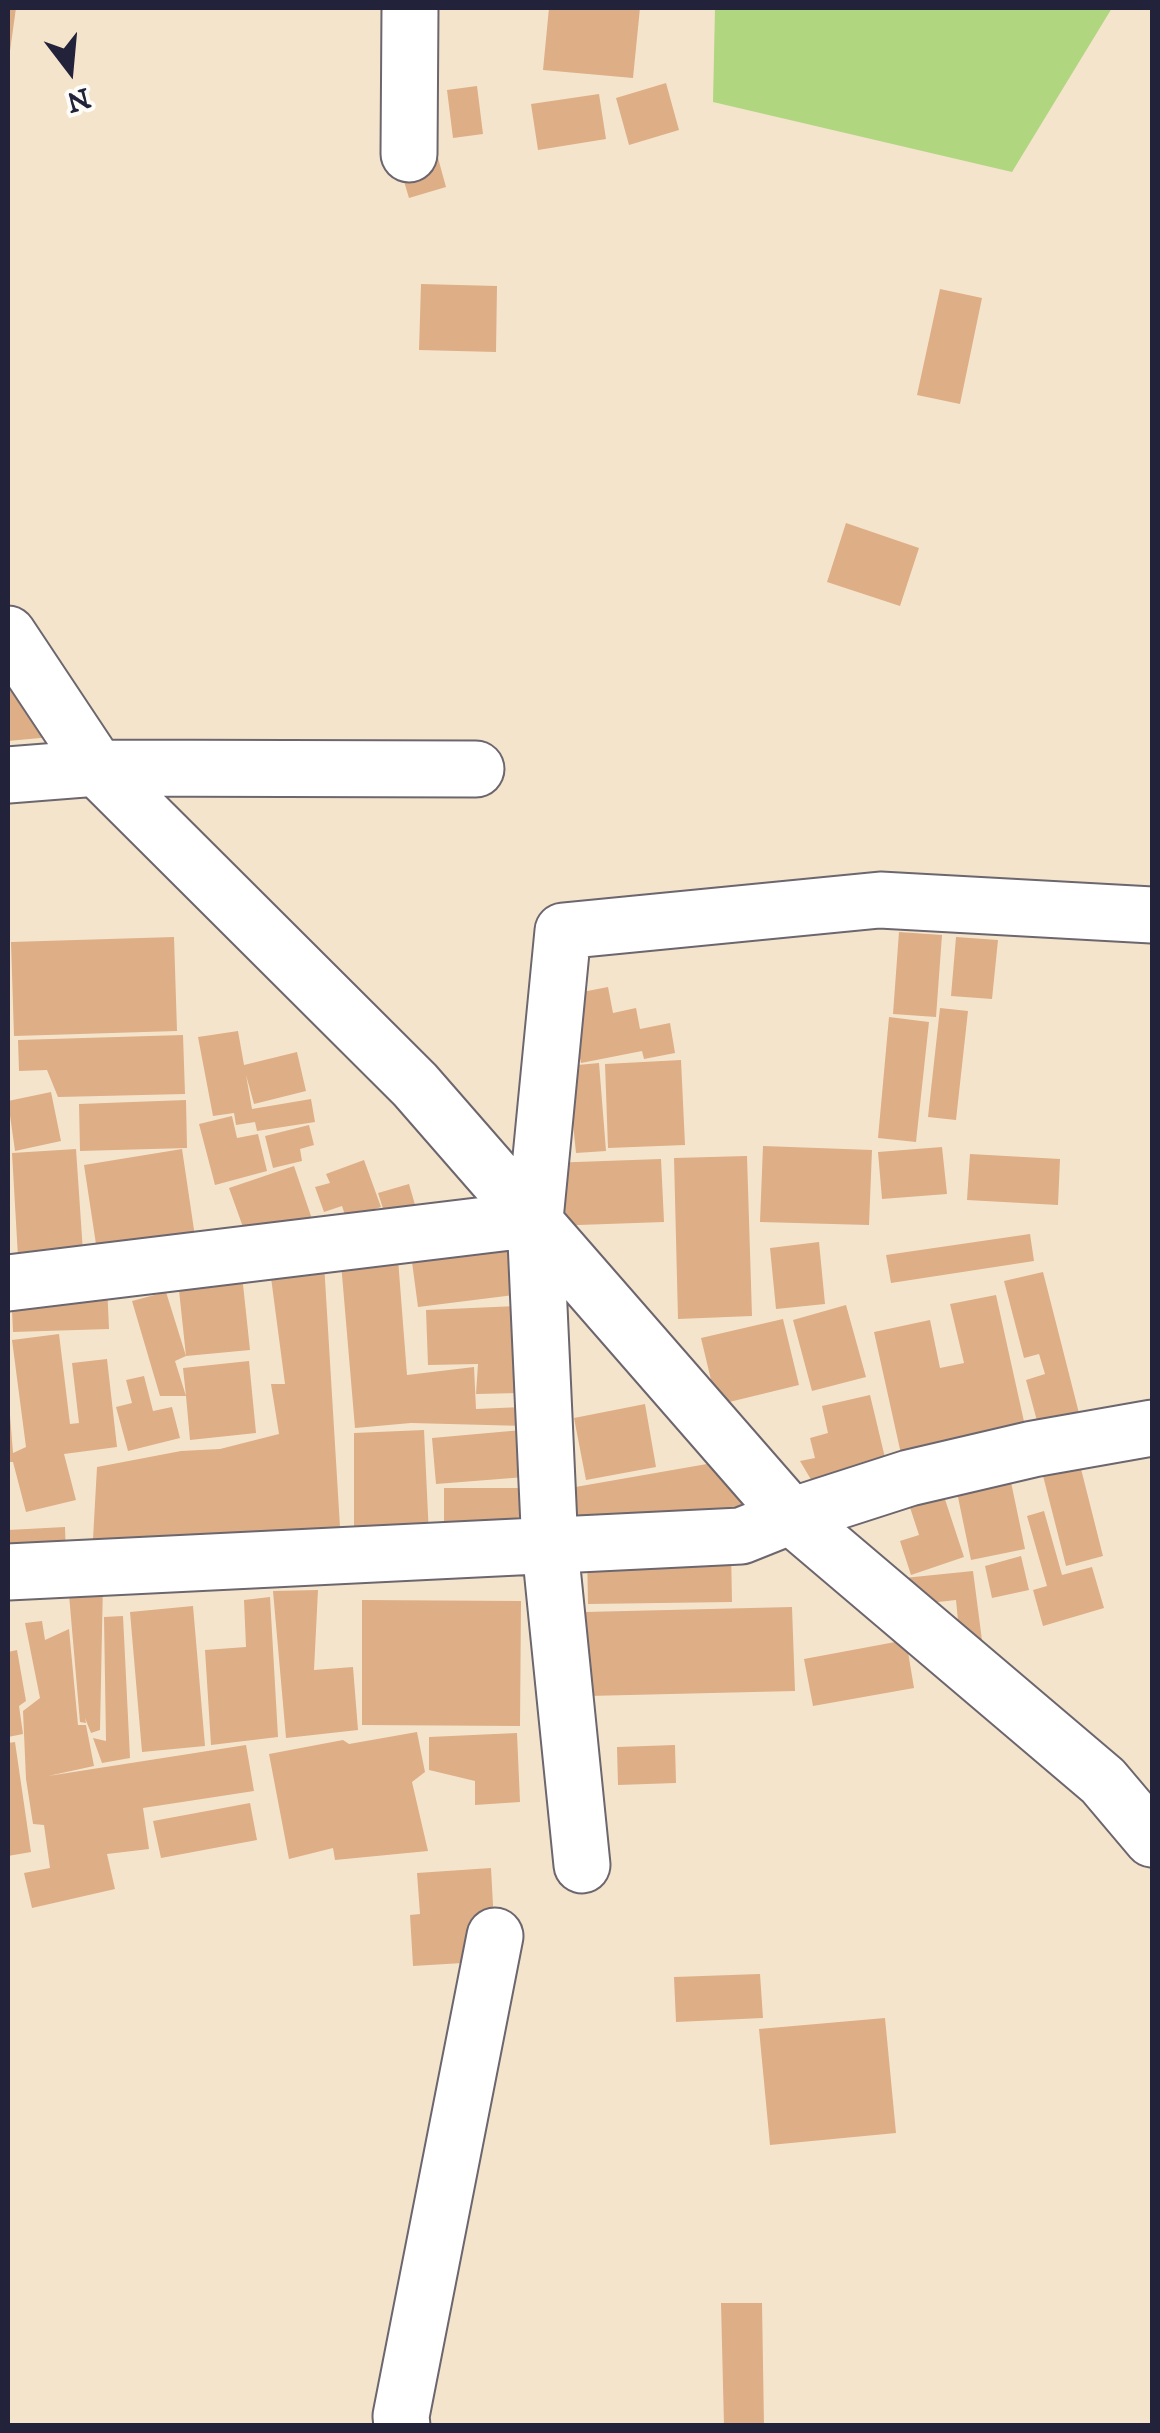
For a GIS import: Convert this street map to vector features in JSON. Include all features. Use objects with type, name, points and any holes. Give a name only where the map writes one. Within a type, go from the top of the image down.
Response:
[{"type":"street","points":[[409,154],[410,8]]},
{"type":"street","points":[[8,634],[97,768],[415,1085],[791,1516],[1103,1781],[1152,1839]]},
{"type":"street","points":[[8,774],[97,768],[476,769]]},
{"type":"street","points":[[582,1865],[550,1548],[535,1219],[563,931],[880,900],[1152,915]]},
{"type":"street","points":[[8,1283],[535,1219]]},
{"type":"street","points":[[8,1572],[742,1536],[910,1478],[1032,1449],[1152,1428]]},
{"type":"street","points":[[402,2426],[495,1936]]},
{"type":"green space","points":[[715,8],[1112,8],[1012,172],[713,102]]},
{"type":"building","points":[[8,8],[16,8],[10,51],[8,51]]},
{"type":"building","points":[[549,8],[640,8],[633,78],[543,70]]},
{"type":"building","points":[[666,83],[679,130],[629,145],[616,98]]},
{"type":"building","points":[[477,86],[483,134],[453,138],[447,90]]},
{"type":"building","points":[[599,94],[606,139],[538,150],[531,104]]},
{"type":"building","points":[[435,147],[446,187],[409,198],[397,158]]},
{"type":"building","points":[[421,284],[497,286],[496,352],[419,350]]},
{"type":"building","points":[[940,289],[982,298],[960,404],[917,395]]},
{"type":"building","points":[[846,523],[919,548],[900,606],[827,582]]},
{"type":"building","points":[[8,675],[51,737],[8,741]]},
{"type":"building","points":[[899,932],[942,935],[936,1017],[893,1014]]},
{"type":"building","points":[[174,937],[177,1031],[14,1036],[11,942]]},
{"type":"building","points":[[956,937],[998,940],[992,999],[951,996]]},
{"type":"building","points":[[608,987],[613,1013],[636,1008],[640,1029],[670,1023],[675,1053],[644,1059],[642,1051],[581,1063],[567,995]]},
{"type":"building","points":[[940,1008],[968,1011],[956,1120],[928,1117]]},
{"type":"building","points":[[889,1017],[929,1022],[916,1142],[878,1138]]},
{"type":"building","points":[[238,1031],[244,1065],[297,1052],[306,1091],[254,1104],[246,1075],[252,1109],[311,1099],[315,1122],[257,1131],[255,1122],[236,1125],[234,1113],[213,1116],[198,1037]]},
{"type":"building","points":[[183,1035],[185,1094],[58,1097],[47,1070],[19,1071],[18,1040]]},
{"type":"building","points":[[681,1060],[685,1145],[608,1148],[605,1064]]},
{"type":"building","points":[[599,1063],[606,1151],[576,1153],[567,1066]]},
{"type":"building","points":[[51,1092],[61,1141],[15,1151],[8,1101]]},
{"type":"building","points":[[186,1100],[187,1148],[80,1151],[79,1104]]},
{"type":"building","points":[[232,1116],[237,1138],[258,1134],[267,1171],[215,1185],[199,1124]]},
{"type":"building","points":[[309,1125],[314,1145],[300,1149],[302,1161],[273,1168],[265,1136]]},
{"type":"building","points":[[763,1146],[872,1150],[869,1225],[760,1222]]},
{"type":"building","points":[[942,1147],[947,1194],[882,1199],[878,1152]]},
{"type":"building","points":[[76,1149],[83,1252],[18,1257],[12,1153]]},
{"type":"building","points":[[182,1149],[197,1250],[99,1264],[84,1165]]},
{"type":"building","points":[[970,1154],[1060,1159],[1058,1205],[967,1200]]},
{"type":"building","points":[[747,1156],[752,1316],[678,1319],[674,1158]]},
{"type":"building","points":[[661,1159],[664,1222],[550,1226],[548,1163]]},
{"type":"building","points":[[364,1160],[381,1207],[346,1218],[342,1206],[324,1212],[315,1187],[330,1183],[326,1174]]},
{"type":"building","points":[[294,1166],[312,1219],[248,1241],[229,1188]]},
{"type":"building","points":[[409,1184],[420,1222],[390,1230],[378,1193]]},
{"type":"building","points":[[521,1231],[530,1293],[418,1307],[410,1247]]},
{"type":"building","points":[[1030,1234],[1034,1261],[891,1283],[886,1255]]},
{"type":"building","points":[[819,1242],[825,1304],[776,1309],[770,1248]]},
{"type":"building","points":[[398,1259],[407,1375],[474,1367],[476,1409],[522,1407],[525,1426],[411,1423],[355,1428],[341,1263]]},
{"type":"building","points":[[324,1263],[340,1527],[295,1530],[301,1548],[92,1557],[97,1467],[181,1451],[220,1449],[279,1434],[271,1384],[285,1384],[270,1270]]},
{"type":"building","points":[[1043,1272],[1081,1421],[1040,1432],[1026,1380],[1045,1374],[1039,1354],[1024,1358],[1004,1281]]},
{"type":"building","points":[[242,1275],[250,1350],[186,1356],[178,1281]]},
{"type":"building","points":[[107,1284],[109,1329],[13,1332],[11,1288]]},
{"type":"building","points":[[166,1292],[186,1356],[175,1361],[186,1396],[160,1396],[132,1301]]},
{"type":"building","points":[[996,1295],[1029,1444],[967,1437],[943,1441],[948,1462],[905,1472],[874,1332],[930,1320],[940,1368],[964,1363],[950,1304]]},
{"type":"building","points":[[846,1305],[866,1377],[812,1391],[793,1320]]},
{"type":"building","points":[[517,1306],[520,1393],[476,1394],[478,1364],[428,1365],[426,1310]]},
{"type":"building","points":[[783,1319],[799,1385],[717,1405],[701,1338]]},
{"type":"building","points":[[59,1334],[70,1424],[79,1423],[72,1363],[107,1359],[117,1447],[64,1454],[76,1500],[26,1512],[13,1462],[8,1462],[8,1415],[13,1453],[26,1447],[12,1340]]},
{"type":"building","points":[[249,1361],[256,1433],[190,1440],[183,1368]]},
{"type":"building","points":[[144,1376],[153,1411],[172,1407],[180,1438],[128,1451],[116,1407],[132,1403],[126,1380]]},
{"type":"building","points":[[870,1395],[887,1466],[813,1483],[800,1461],[815,1458],[810,1438],[828,1433],[822,1406]]},
{"type":"building","points":[[645,1404],[656,1467],[586,1480],[574,1418]]},
{"type":"building","points":[[424,1430],[429,1536],[354,1536],[354,1433]]},
{"type":"building","points":[[522,1430],[525,1477],[436,1484],[432,1438]]},
{"type":"building","points":[[1076,1449],[1103,1556],[1066,1566],[1039,1460]]},
{"type":"building","points":[[724,1461],[774,1518],[574,1544],[564,1489]]},
{"type":"building","points":[[1007,1463],[1025,1549],[971,1560],[953,1473]]},
{"type":"building","points":[[937,1475],[964,1557],[911,1575],[900,1541],[919,1535],[903,1486]]},
{"type":"building","points":[[444,1488],[524,1488],[525,1539],[444,1538]]},
{"type":"building","points":[[1044,1511],[1062,1575],[1092,1567],[1104,1608],[1043,1626],[1033,1590],[1047,1586],[1027,1516]]},
{"type":"building","points":[[65,1527],[66,1557],[8,1560],[8,1530]]},
{"type":"building","points":[[731,1548],[732,1602],[588,1604],[587,1551]]},
{"type":"building","points":[[1021,1556],[1029,1590],[992,1598],[985,1566]]},
{"type":"building","points":[[973,1571],[983,1648],[961,1651],[956,1600],[938,1602],[938,1610],[904,1578]]},
{"type":"building","points":[[103,1582],[100,1730],[91,1733],[85,1718],[86,1723],[80,1722],[68,1583]]},
{"type":"building","points":[[318,1590],[314,1670],[353,1667],[358,1730],[286,1738],[273,1591]]},
{"type":"building","points":[[270,1597],[278,1737],[211,1745],[205,1650],[246,1647],[244,1600]]},
{"type":"building","points":[[362,1600],[521,1601],[520,1726],[362,1725]]},
{"type":"building","points":[[193,1606],[205,1746],[142,1752],[130,1612]]},
{"type":"building","points":[[792,1607],[795,1691],[588,1696],[585,1612]]},
{"type":"building","points":[[123,1616],[130,1758],[102,1763],[93,1738],[106,1741],[104,1617]]},
{"type":"building","points":[[42,1621],[45,1640],[69,1629],[78,1725],[86,1725],[94,1766],[48,1776],[246,1745],[254,1791],[143,1808],[149,1849],[107,1854],[115,1889],[32,1908],[24,1873],[50,1868],[44,1825],[33,1824],[26,1779],[23,1711],[40,1698],[25,1623]]},
{"type":"building","points":[[906,1640],[914,1688],[813,1706],[804,1659]]},
{"type":"building","points":[[17,1650],[26,1701],[19,1706],[23,1734],[8,1737],[8,1652]]},
{"type":"building","points":[[417,1732],[425,1772],[412,1782],[428,1851],[335,1860],[333,1848],[289,1859],[269,1754]]},
{"type":"building","points":[[517,1733],[520,1802],[475,1805],[475,1781],[429,1770],[429,1737]]},
{"type":"building","points":[[15,1742],[31,1852],[8,1856],[8,1743]]},
{"type":"building","points":[[675,1745],[676,1783],[618,1785],[617,1747]]},
{"type":"building","points":[[250,1803],[257,1840],[161,1858],[153,1821]]},
{"type":"building","points":[[491,1868],[496,1961],[413,1966],[410,1915],[420,1914],[417,1873]]},
{"type":"building","points":[[760,1974],[763,2018],[676,2022],[674,1977]]},
{"type":"building","points":[[885,2018],[896,2133],[770,2145],[759,2029]]},
{"type":"building","points":[[721,2303],[762,2303],[764,2426],[724,2426]]}]
